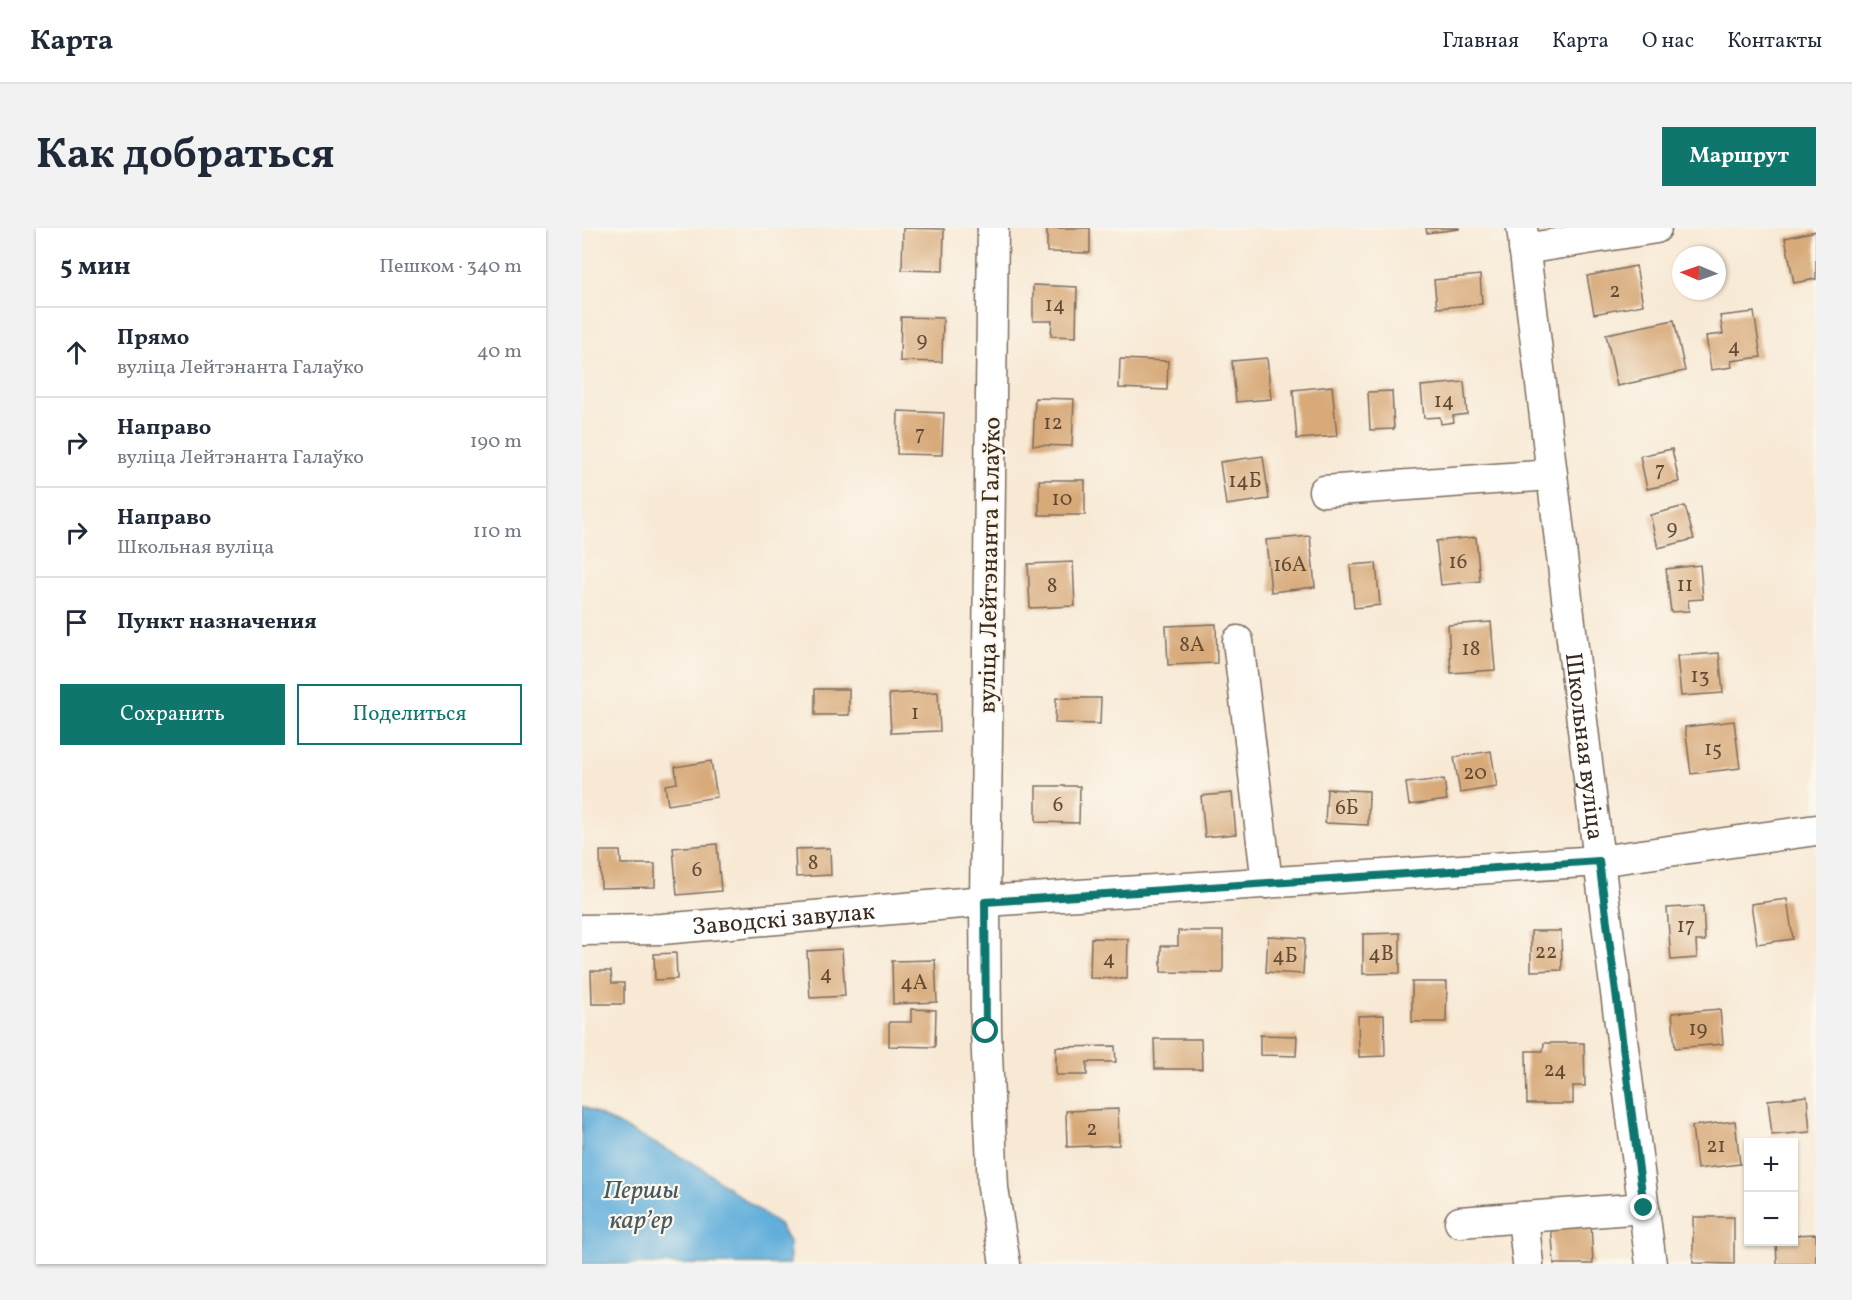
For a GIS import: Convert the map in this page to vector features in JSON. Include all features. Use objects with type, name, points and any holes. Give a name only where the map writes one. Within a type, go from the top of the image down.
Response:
[{"type":"street","name":"вуліца Лейтэнанта Галаўко","points":[[993,228],[985,902],[986,1031],[993,1188],[1005,1264]]},
{"type":"street","points":[[1523,239],[1656,228]]},
{"type":"street","name":"Школьная вуліца","points":[[1523,239],[1651,1264]]},
{"type":"street","points":[[1324,491],[1552,475]]},
{"type":"street","points":[[1238,640],[1267,883]]},
{"type":"street","points":[[985,902],[1599,861],[1816,830]]},
{"type":"street","name":"Заводскі завулак","points":[[582,930],[662,929],[985,902]]},
{"type":"street","points":[[1460,1222],[1644,1208]]},
{"type":"street","points":[[1523,1217],[1528,1264]]},
{"type":"water","name":"Першы карʼер","points":[[582,1106],[700,1167],[779,1225],[789,1242],[790,1264],[582,1264]]},
{"type":"building","points":[[903,228],[944,229],[943,271],[902,270]]},
{"type":"building","points":[[1047,228],[1090,228],[1090,253],[1047,252]]},
{"type":"building","points":[[1426,228],[1459,228],[1459,229],[1427,233]]},
{"type":"building","points":[[1816,231],[1816,279],[1794,283],[1785,238]]},
{"type":"building","points":[[1636,266],[1643,305],[1594,314],[1587,276]]},
{"type":"building","points":[[1480,275],[1482,304],[1437,308],[1434,280]]},
{"type":"building","points":[[1033,285],[1077,287],[1076,337],[1051,336],[1052,321],[1033,321]]},
{"type":"building","points":[[1754,312],[1761,357],[1731,361],[1732,367],[1711,370],[1706,336],[1723,334],[1720,316]]},
{"type":"building","points":[[901,317],[943,318],[942,362],[900,361]]},
{"type":"building","points":[[1674,320],[1685,371],[1617,386],[1606,334]]},
{"type":"building","points":[[1267,358],[1271,399],[1236,402],[1232,361]]},
{"type":"building","points":[[1120,359],[1168,361],[1167,390],[1119,388]]},
{"type":"building","points":[[1464,382],[1467,414],[1453,416],[1454,422],[1441,424],[1440,417],[1424,418],[1421,386]]},
{"type":"building","points":[[1332,386],[1337,436],[1297,439],[1293,390]]},
{"type":"building","points":[[1392,391],[1394,429],[1370,430],[1368,392]]},
{"type":"building","points":[[1035,398],[1074,399],[1072,446],[1033,445]]},
{"type":"building","points":[[898,411],[944,413],[942,455],[897,454]]},
{"type":"building","points":[[1672,449],[1679,482],[1647,489],[1640,456]]},
{"type":"building","points":[[1263,456],[1269,499],[1226,505],[1220,462]]},
{"type":"building","points":[[1039,480],[1085,480],[1085,515],[1039,515]]},
{"type":"building","points":[[1685,506],[1694,539],[1658,548],[1650,515]]},
{"type":"building","points":[[1310,536],[1315,587],[1271,592],[1266,540]]},
{"type":"building","points":[[1476,537],[1480,581],[1441,585],[1436,541]]},
{"type":"building","points":[[1073,562],[1075,606],[1030,608],[1028,564]]},
{"type":"building","points":[[1376,563],[1380,605],[1354,608],[1350,565]]},
{"type":"building","points":[[1700,565],[1703,599],[1688,600],[1689,611],[1671,612],[1666,569]]},
{"type":"building","points":[[1491,622],[1495,670],[1451,673],[1448,625]]},
{"type":"building","points":[[1216,624],[1217,663],[1168,665],[1166,626]]},
{"type":"building","points":[[1719,653],[1723,693],[1681,696],[1677,656]]},
{"type":"building","points":[[815,689],[849,689],[849,715],[815,715]]},
{"type":"building","points":[[938,692],[940,731],[891,733],[889,694]]},
{"type":"building","points":[[1056,698],[1101,698],[1100,724],[1055,723]]},
{"type":"building","points":[[1734,721],[1740,768],[1691,774],[1685,727]]},
{"type":"building","points":[[1491,751],[1497,787],[1460,793],[1454,757]]},
{"type":"building","points":[[711,761],[717,797],[668,805],[665,785],[677,783],[675,767]]},
{"type":"building","points":[[1444,779],[1447,800],[1409,805],[1406,783]]},
{"type":"building","points":[[1036,786],[1080,786],[1079,823],[1036,822]]},
{"type":"building","points":[[1327,789],[1369,791],[1368,825],[1325,823]]},
{"type":"building","points":[[1232,793],[1236,834],[1205,837],[1201,796]]},
{"type":"building","points":[[717,844],[721,891],[677,895],[673,848]]},
{"type":"building","points":[[830,848],[831,875],[796,877],[795,849]]},
{"type":"building","points":[[600,851],[620,851],[621,864],[655,864],[655,887],[601,888]]},
{"type":"building","points":[[1787,899],[1793,939],[1757,944],[1751,904]]},
{"type":"building","points":[[1703,906],[1705,941],[1696,941],[1697,958],[1671,960],[1667,908]]},
{"type":"building","points":[[1178,931],[1223,931],[1223,973],[1161,972],[1161,946],[1178,946]]},
{"type":"building","points":[[1531,931],[1561,931],[1562,970],[1531,971]]},
{"type":"building","points":[[1400,933],[1400,973],[1363,974],[1363,934]]},
{"type":"building","points":[[1268,936],[1305,938],[1303,974],[1266,972]]},
{"type":"building","points":[[1091,938],[1128,939],[1127,979],[1090,978]]},
{"type":"building","points":[[842,949],[845,996],[810,998],[807,951]]},
{"type":"building","points":[[676,953],[677,979],[655,980],[654,954]]},
{"type":"building","points":[[935,960],[937,1002],[893,1004],[892,961]]},
{"type":"building","points":[[591,971],[611,971],[612,983],[624,983],[624,1004],[592,1004]]},
{"type":"building","points":[[1412,982],[1447,982],[1446,1022],[1412,1022]]},
{"type":"building","points":[[911,1009],[936,1010],[935,1047],[889,1046],[889,1022],[911,1022]]},
{"type":"building","points":[[1720,1009],[1723,1044],[1675,1048],[1672,1013]]},
{"type":"building","points":[[1384,1015],[1385,1056],[1359,1057],[1358,1016]]},
{"type":"building","points":[[1260,1035],[1297,1036],[1296,1056],[1260,1055]]},
{"type":"building","points":[[1154,1039],[1201,1039],[1202,1069],[1155,1069]]},
{"type":"building","points":[[1544,1043],[1584,1043],[1585,1086],[1573,1086],[1573,1104],[1527,1104],[1526,1051],[1543,1051]]},
{"type":"building","points":[[1115,1046],[1116,1062],[1087,1062],[1087,1075],[1056,1075],[1056,1047]]},
{"type":"building","points":[[1807,1096],[1810,1132],[1772,1135],[1768,1100]]},
{"type":"building","points":[[1118,1109],[1119,1145],[1067,1147],[1066,1111]]},
{"type":"building","points":[[1735,1121],[1740,1164],[1697,1169],[1692,1126]]},
{"type":"building","points":[[1693,1217],[1734,1217],[1734,1264],[1693,1263]]},
{"type":"building","points":[[1591,1222],[1593,1264],[1554,1264],[1551,1224]]},
{"type":"building","points":[[1816,1234],[1816,1264],[1777,1264],[1776,1246],[1798,1246],[1798,1235]]},
{"type":"route","points":[[986,1031],[985,902],[1599,861],[1644,1208]]}]
